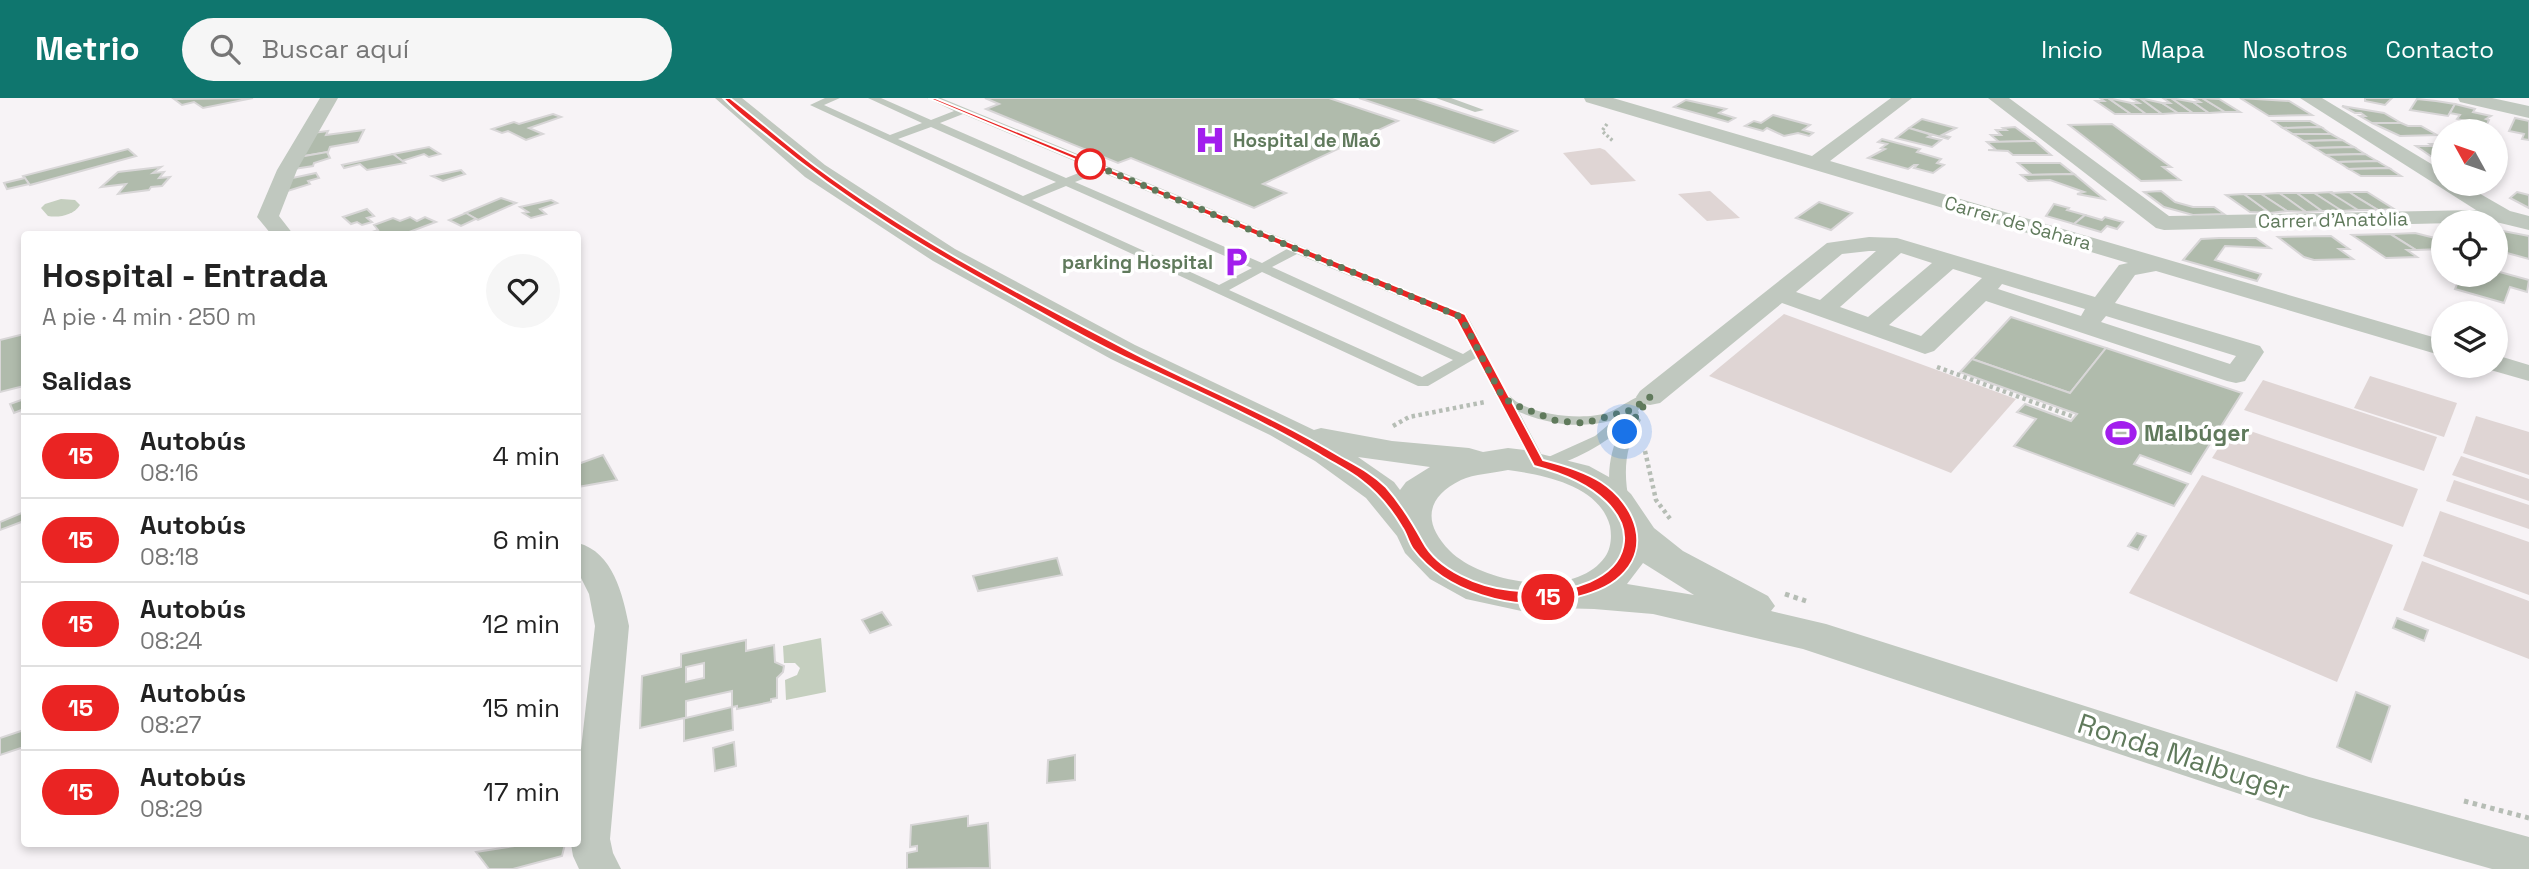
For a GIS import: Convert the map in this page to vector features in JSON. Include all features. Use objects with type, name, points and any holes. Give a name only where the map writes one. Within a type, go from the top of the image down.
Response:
[{"type":"street","points":[[280,231],[268,217],[276,190],[299,145],[329,98]]},
{"type":"street","points":[[727,98],[815,171],[944,255],[1123,352],[1283,427],[1365,476],[1410,527],[1417,544],[1430,561],[1450,575],[1475,587],[1503,595],[1533,598],[1561,596],[1589,589],[1611,576],[1626,561],[1632,542],[1626,517],[1597,486],[1580,476],[1542,464],[1508,459],[1485,461],[1447,471],[1429,481],[1416,495],[1410,510],[1410,527]]},
{"type":"street","name":"Carrer de Sahara","points":[[1593,98],[2135,261],[2431,345]]},
{"type":"street","points":[[1815,163],[1903,98]]},
{"type":"street","points":[[1997,98],[2164,223],[2093,316]]},
{"type":"street","points":[[2309,98],[2431,173]]},
{"type":"street","points":[[2467,98],[2529,112]]},
{"type":"street","name":"Carrer d'Anatòlia","points":[[2468,196],[2492,210]]},
{"type":"street","name":"Carrer d'Anatòlia","points":[[2164,223],[2431,217]]},
{"type":"street","name":"Carrer d'Anatòlia","points":[[2508,218],[2529,223]]},
{"type":"street","points":[[1650,397],[1835,248],[1869,244],[1897,245],[1948,260],[1990,283],[2093,316],[2236,375],[2251,352],[2093,316]]},
{"type":"street","points":[[1824,310],[1897,245]]},
{"type":"street","points":[[1872,327],[1948,260]]},
{"type":"street","points":[[1779,294],[1925,346],[1990,283]]},
{"type":"street","points":[[2508,367],[2529,373]]},
{"type":"street","points":[[1283,427],[1359,448],[1485,461]]},
{"type":"street","name":"Ronda Malbuger","points":[[1626,517],[1637,537],[1703,582],[1842,644]]},
{"type":"street","points":[[581,556],[597,570],[607,598],[612,626],[590,839],[593,856],[601,869]]},
{"type":"street","name":"Ronda Malbuger","points":[[1561,596],[1653,600],[1762,623],[1842,644],[2309,797],[2529,858]]},
{"type":"lane","points":[[835,98],[815,105],[1423,383],[1478,351]]},
{"type":"lane","points":[[873,98],[1261,267],[1464,359]]},
{"type":"lane","points":[[932,98],[1461,317],[1503,398],[1542,464],[1600,439],[1650,397]]},
{"type":"lane","points":[[1441,98],[1479,110]]},
{"type":"lane","points":[[889,139],[963,111]]},
{"type":"lane","points":[[1023,200],[1100,167]]},
{"type":"lane","points":[[1219,290],[1297,249]]},
{"type":"lane","points":[[1503,398],[1540,416],[1572,424],[1609,418],[1631,410],[1650,397]]},
{"type":"lane","points":[[1626,517],[1617,483],[1619,447],[1625,432],[1650,397]]},
{"type":"path","points":[[1611,121],[1602,131],[1613,141]]},
{"type":"path","points":[[1927,367],[1934,366],[2074,417]]},
{"type":"shaded area","points":[[1600,148],[1636,181],[1591,185],[1563,153]]},
{"type":"shaded area","points":[[1710,191],[1740,218],[1707,221],[1678,194]]},
{"type":"shaded area","points":[[61,199],[75,200],[80,205],[70,213],[57,217],[48,216],[41,208],[45,204]]},
{"type":"shaded area","points":[[1784,314],[2016,399],[1951,473],[1709,376]]},
{"type":"shaded area","points":[[2370,376],[2457,403],[2444,437],[2354,408]]},
{"type":"shaded area","points":[[2263,380],[2437,437],[2424,471],[2244,410]]},
{"type":"shaded area","points":[[2476,416],[2529,432],[2529,475],[2463,453]]},
{"type":"shaded area","points":[[2233,425],[2418,489],[2403,527],[2212,458]]},
{"type":"shaded area","points":[[2461,456],[2529,479],[2529,501],[2452,475]]},
{"type":"shaded area","points":[[2202,475],[2393,545],[2337,682],[2129,593]]},
{"type":"shaded area","points":[[2454,480],[2529,505],[2529,529],[2446,501]]},
{"type":"shaded area","points":[[2440,511],[2529,542],[2529,595],[2423,556]]},
{"type":"shaded area","points":[[2422,561],[2529,601],[2529,659],[2403,610]]},
{"type":"shaded area","points":[[821,638],[826,692],[786,700],[785,680],[797,675],[800,668],[795,663],[784,663],[783,646]]},
{"type":"building","points":[[253,98],[203,108],[194,102],[182,105],[174,99]]},
{"type":"building","name":"Hospital de Maó","points":[[985,98],[1329,98],[1398,121],[1263,184],[1286,193],[1254,208],[1131,158],[1118,163],[986,109],[999,104]]},
{"type":"building","name":"Hospital de Maó","points":[[1359,98],[1415,98],[1517,131],[1494,143]]},
{"type":"building","points":[[2100,98],[2108,98],[2131,114],[2115,114],[2096,101],[2104,101]]},
{"type":"building","points":[[2108,98],[2131,103],[2146,114],[2131,114]]},
{"type":"building","points":[[2131,98],[2140,98],[2162,114],[2146,114],[2131,103],[2139,103]]},
{"type":"building","points":[[2140,98],[2162,103],[2178,113],[2162,114]]},
{"type":"building","points":[[2163,98],[2171,98],[2193,113],[2178,113],[2162,103],[2170,103]]},
{"type":"building","points":[[2171,98],[2193,102],[2209,113],[2193,113]]},
{"type":"building","points":[[2194,98],[2202,98],[2225,112],[2209,113],[2193,102],[2200,102]]},
{"type":"building","points":[[2202,98],[2219,99],[2240,112],[2225,112]]},
{"type":"building","points":[[2240,98],[2289,101],[2312,115],[2269,116]]},
{"type":"building","points":[[2365,98],[2392,98],[2385,105],[2365,101]]},
{"type":"building","points":[[2417,99],[2455,104],[2448,116],[2410,110]]},
{"type":"building","points":[[1686,100],[1726,109],[1719,113],[1735,118],[1728,122],[1674,107]]},
{"type":"building","points":[[2455,104],[2491,116],[2486,119],[2457,119],[2460,115],[2450,113]]},
{"type":"building","points":[[2342,106],[2384,113],[2401,123],[2372,123],[2360,116],[2365,116],[2361,113]]},
{"type":"building","points":[[553,114],[561,117],[529,128],[543,134],[526,140],[508,131],[502,133],[492,129],[514,122],[519,124]]},
{"type":"building","points":[[1773,115],[1810,125],[1803,130],[1813,133],[1809,136],[1798,133],[1784,136],[1767,128],[1763,131],[1745,126],[1754,121],[1761,123]]},
{"type":"building","points":[[2515,118],[2529,121],[2529,140],[2522,139],[2524,134],[2509,131]]},
{"type":"building","points":[[1922,119],[1956,128],[1942,135],[1950,137],[1948,139],[1909,128]]},
{"type":"building","points":[[2273,121],[2310,121],[2321,127],[2283,128]]},
{"type":"building","points":[[2372,123],[2401,123],[2421,126],[2431,132],[2431,135],[2400,136]]},
{"type":"building","points":[[2112,124],[2171,167],[2163,167],[2180,180],[2141,181],[2069,125]]},
{"type":"building","points":[[2015,127],[2034,141],[1999,142],[1991,135],[2001,135],[1996,130]]},
{"type":"building","points":[[2321,127],[2331,134],[2293,134],[2283,128]]},
{"type":"building","points":[[1909,128],[1941,140],[1932,147],[1896,138]]},
{"type":"building","points":[[364,130],[358,142],[330,147],[328,152],[299,157],[312,133],[328,131],[326,135]]},
{"type":"building","points":[[2293,134],[2331,134],[2342,140],[2304,141]]},
{"type":"building","points":[[1882,139],[1920,149],[1917,152],[1941,159],[1937,163],[1944,165],[1933,173],[1914,168],[1917,165],[1908,169],[1868,158],[1885,149],[1881,148],[1887,144],[1878,142]]},
{"type":"building","points":[[2342,140],[2354,147],[2315,148],[2304,141]]},
{"type":"building","points":[[2035,141],[2051,155],[2013,155],[2008,151],[1988,150],[1996,150],[1987,142]]},
{"type":"building","points":[[2416,146],[2431,146],[2431,156]]},
{"type":"building","points":[[429,147],[440,154],[429,157],[424,154],[402,161],[393,154]]},
{"type":"building","points":[[2354,147],[2365,154],[2326,155],[2315,148]]},
{"type":"building","points":[[128,149],[136,156],[30,185],[23,176]]},
{"type":"building","points":[[327,152],[330,158],[314,163],[313,166],[294,169],[299,157]]},
{"type":"building","points":[[393,154],[405,163],[367,170],[360,164],[344,168],[342,165]]},
{"type":"building","points":[[2365,154],[2377,161],[2338,162],[2326,155]]},
{"type":"building","points":[[2377,161],[2389,168],[2349,169],[2338,162]]},
{"type":"building","points":[[2018,163],[2060,163],[2074,174],[2032,175]]},
{"type":"building","points":[[161,167],[153,173],[164,172],[159,178],[170,177],[162,186],[118,194],[126,184],[101,187],[118,172]]},
{"type":"building","points":[[2389,168],[2401,176],[2361,176],[2349,169]]},
{"type":"building","points":[[461,170],[465,174],[443,181],[432,176]]},
{"type":"building","points":[[316,173],[319,178],[308,181],[310,184],[278,194],[283,180]]},
{"type":"building","points":[[2074,174],[2104,199],[2077,194],[2084,192],[2050,180],[2028,181],[2021,175]]},
{"type":"building","points":[[25,178],[29,184],[7,189],[4,183]]},
{"type":"building","points":[[2161,191],[2175,202],[2193,207],[2214,207],[2224,214],[2193,215],[2164,207],[2144,192]]},
{"type":"building","points":[[2332,192],[2358,210],[2341,211],[2314,193]]},
{"type":"building","points":[[2349,192],[2367,192],[2394,209],[2378,210]]},
{"type":"building","points":[[2349,192],[2378,210],[2358,210],[2331,193]]},
{"type":"building","points":[[2517,192],[2529,195],[2529,208],[2510,198]]},
{"type":"building","points":[[2279,193],[2297,193],[2322,211],[2306,212]]},
{"type":"building","points":[[2279,193],[2306,212],[2287,211],[2261,194]]},
{"type":"building","points":[[2297,193],[2314,193],[2342,211],[2322,211]]},
{"type":"building","points":[[2244,194],[2270,213],[2250,212],[2226,195]]},
{"type":"building","points":[[2244,194],[2261,194],[2287,211],[2270,213]]},
{"type":"building","points":[[501,198],[516,203],[478,220],[465,213]]},
{"type":"building","points":[[551,200],[557,203],[540,209],[546,214],[531,218],[523,213],[528,212],[520,207]]},
{"type":"building","points":[[1819,202],[1852,213],[1831,230],[1796,218]]},
{"type":"building","points":[[2054,204],[2085,215],[2074,224],[2046,216]]},
{"type":"building","points":[[367,209],[374,216],[367,218],[372,222],[351,224],[343,217]]},
{"type":"building","points":[[466,213],[476,219],[461,226],[449,220]]},
{"type":"building","points":[[2085,215],[2123,222],[2117,229],[2107,226],[2101,232],[2074,224]]},
{"type":"building","points":[[410,217],[417,221],[425,217],[436,222],[412,231],[375,231],[378,230],[374,225],[393,218],[400,221]]},
{"type":"building","points":[[2508,232],[2529,236],[2529,259],[2508,253]]},
{"type":"building","points":[[2415,233],[2431,237],[2431,249],[2416,250],[2391,234]]},
{"type":"building","points":[[2390,234],[2416,250],[2407,250],[2417,257],[2386,258],[2352,235]]},
{"type":"building","points":[[2331,236],[2349,249],[2339,249],[2353,259],[2314,260],[2304,257],[2278,237]]},
{"type":"building","points":[[2256,238],[2270,248],[2225,246],[2215,260],[2261,274],[2257,281],[2183,260],[2201,239]]},
{"type":"building","points":[[2508,274],[2529,280],[2527,292],[2510,287],[2505,301],[2455,289],[2508,287]]},
{"type":"building","points":[[2011,317],[2106,348],[2070,393],[1972,359]]},
{"type":"building","points":[[21,335],[21,387],[0,392],[0,340]]},
{"type":"building","name":"Malbúger","points":[[2106,348],[2242,393],[2191,474],[2140,455],[2134,464],[2188,484],[2174,506],[2014,446],[2036,419],[2017,412],[2025,404],[2071,421],[2077,414],[1960,372],[1972,359],[2070,393]]},
{"type":"building","points":[[21,400],[21,410],[14,413],[10,404]]},
{"type":"building","points":[[603,455],[617,480],[581,486],[581,463]]},
{"type":"building","points":[[21,513],[21,522],[0,530],[0,522]]},
{"type":"building","points":[[2137,533],[2146,536],[2138,550],[2128,546]]},
{"type":"building","points":[[1057,558],[1062,575],[978,591],[973,576]]},
{"type":"building","points":[[882,612],[891,625],[870,633],[862,620]]},
{"type":"building","points":[[2397,618],[2428,630],[2424,641],[2393,628]]},
{"type":"building","points":[[746,640],[746,651],[774,645],[775,662],[784,666],[783,672],[777,678],[777,698],[771,699],[771,702],[737,709],[737,706],[732,707],[733,730],[684,741],[684,718],[640,728],[642,676],[681,667],[681,654]],"holes":[[[704,663],[704,678],[686,682],[686,667]],[[732,691],[732,707],[686,718],[686,701]]]},
{"type":"building","points":[[2356,692],[2390,706],[2371,762],[2337,747]]},
{"type":"building","points":[[21,731],[21,748],[0,755],[0,738]]},
{"type":"building","points":[[734,742],[736,766],[715,771],[713,748]]},
{"type":"building","points":[[1075,755],[1075,780],[1047,783],[1048,760]]},
{"type":"building","points":[[968,816],[968,826],[988,823],[990,868],[907,869],[907,853],[917,851],[917,846],[910,847],[911,825]]},
{"type":"building","points":[[508,847],[564,847],[562,856],[513,869],[489,869],[476,852]]},
{"type":"bus line","name":"15","points":[[727,98],[815,171],[944,255],[1123,352],[1283,427],[1365,476],[1410,527],[1417,544],[1430,561],[1450,575],[1475,587],[1503,595],[1533,598],[1561,596],[1589,589],[1611,576],[1626,561],[1632,542],[1629,523],[1622,510],[1611,497],[1580,476],[1538,463],[1461,317],[932,98]]},
{"type":"place","name":"Hospital de Maó","points":[[1210,140]]},
{"type":"place","name":"parking Hospital","points":[[1236,262]]},
{"type":"place","name":"Malbúger","points":[[2121,433]]},
{"type":"route","points":[[1090,164],[1082,160],[1461,317],[1503,398],[1540,416],[1572,424],[1598,421],[1631,410],[1650,397],[1625,432]]}]
